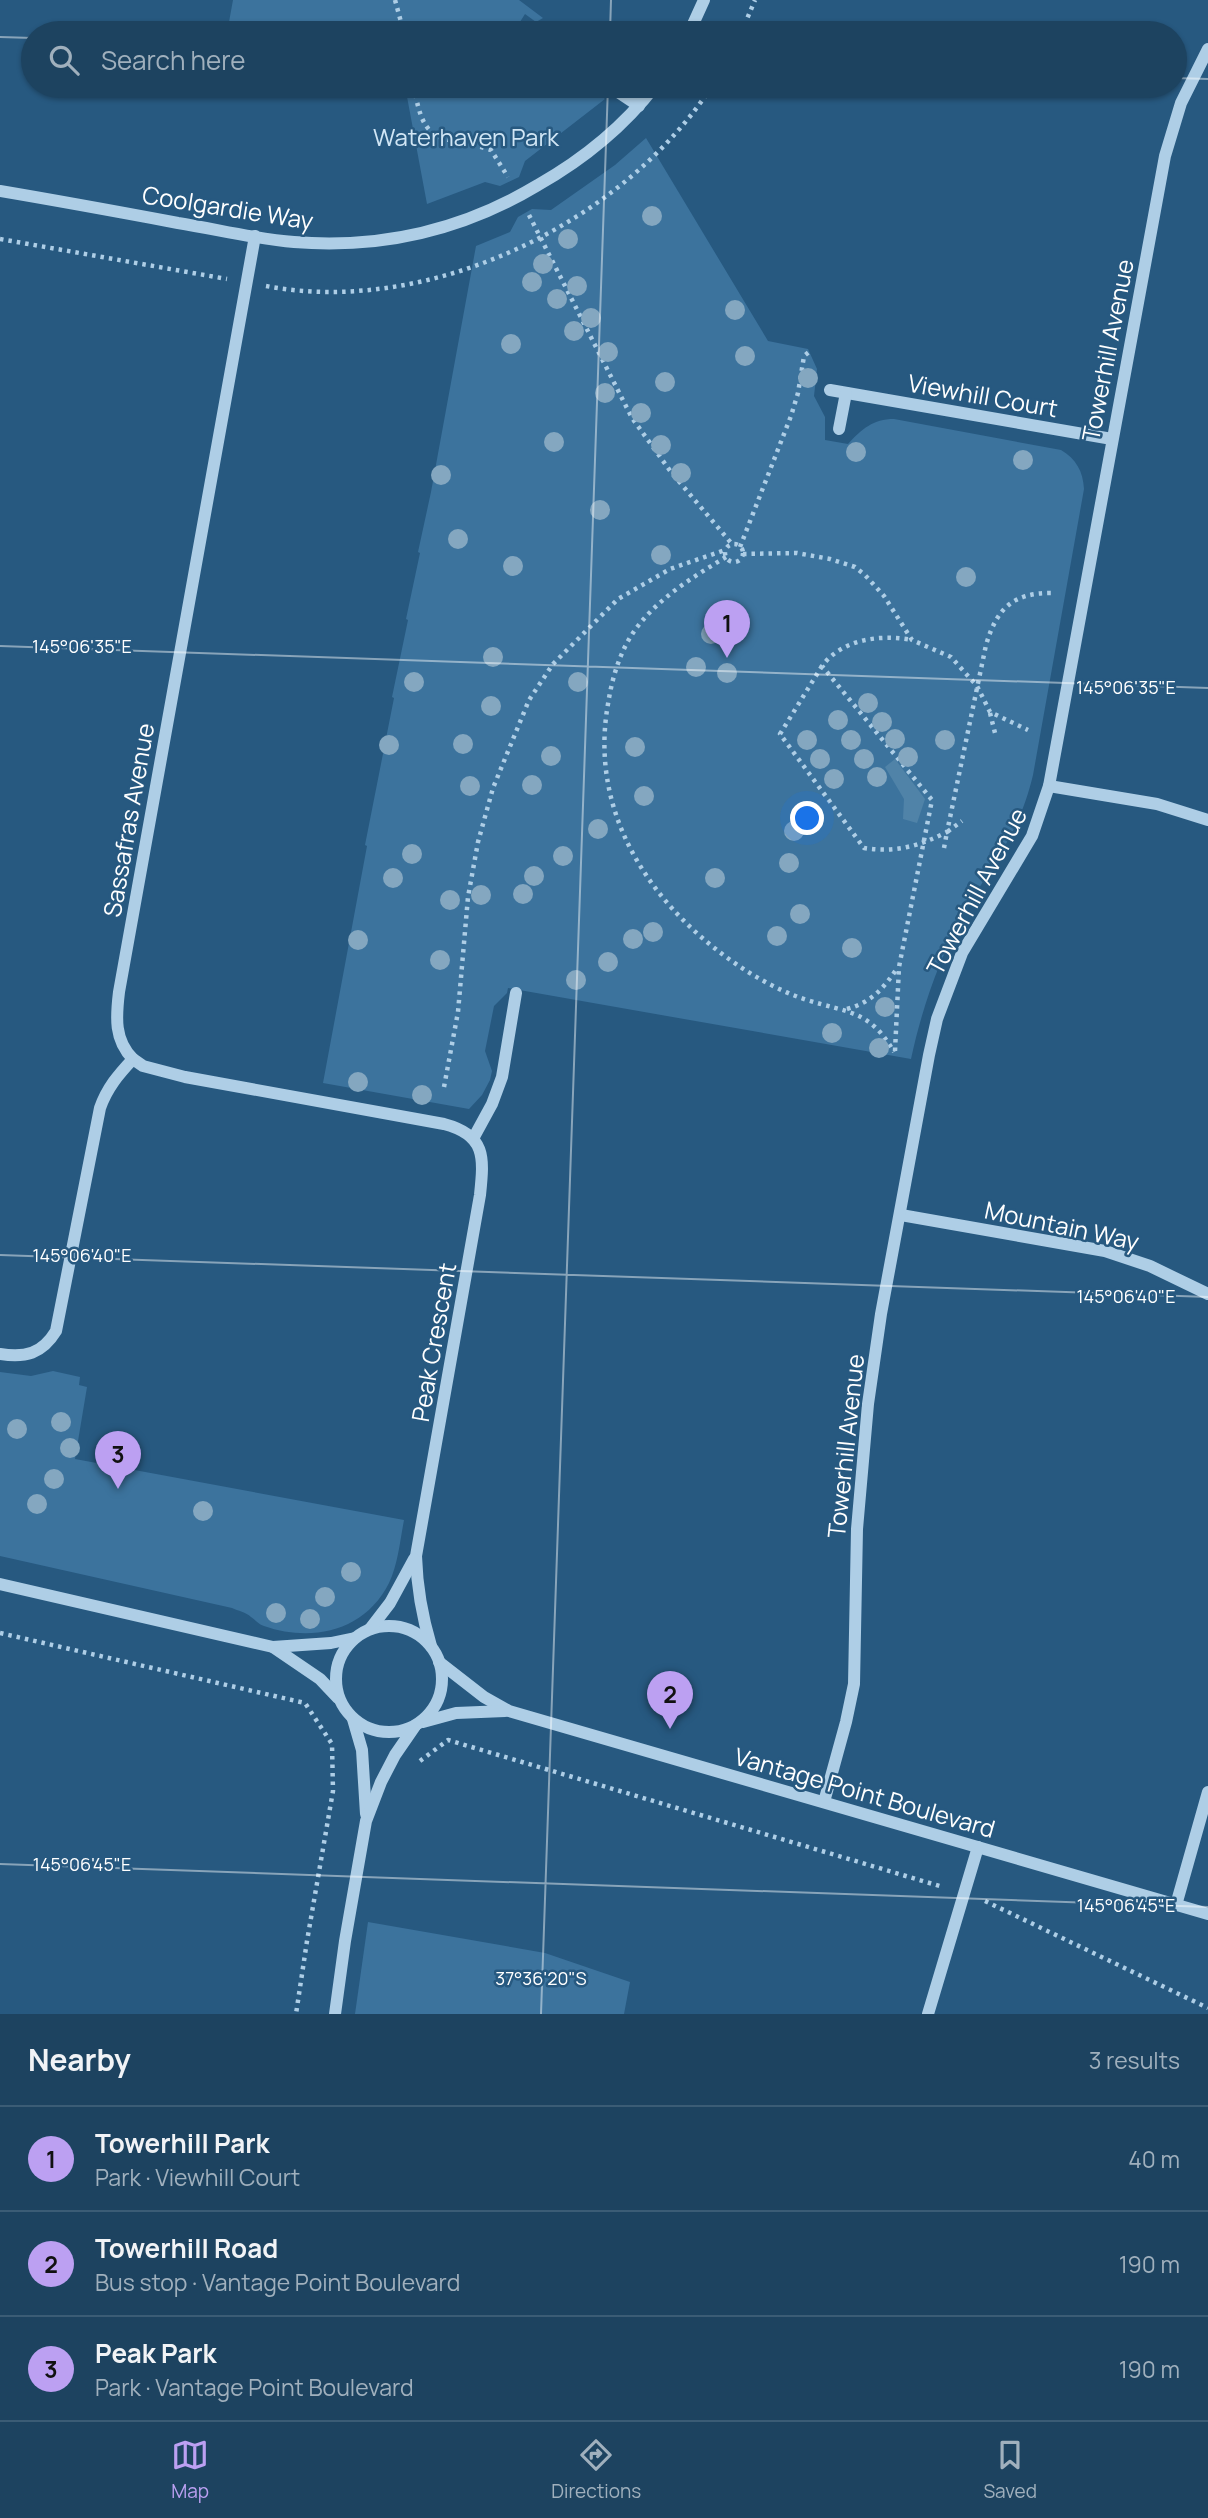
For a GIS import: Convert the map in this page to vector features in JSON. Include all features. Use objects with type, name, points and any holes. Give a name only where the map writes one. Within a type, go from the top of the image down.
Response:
[{"type":"street","points":[[694,21],[704,0]]},
{"type":"street","name":"Towerhill Avenue","points":[[1187,91],[1208,50]]},
{"type":"street","points":[[627,98],[639,106]]},
{"type":"street","name":"Coolgardie Way","points":[[0,191],[292,242],[351,243],[415,235],[444,228],[495,209],[547,180],[600,141],[645,98]]},
{"type":"street","name":"Towerhill Avenue","points":[[824,1802],[854,1684],[857,1529],[862,1451],[874,1360],[929,1055],[949,984],[974,931],[1032,836],[1049,786],[1165,156],[1184,98]]},
{"type":"street","name":"Sassafras Avenue","points":[[133,1059],[125,1051],[117,1028],[119,992],[255,236]]},
{"type":"street","name":"Viewhill Court","points":[[830,390],[1112,439]]},
{"type":"street","points":[[839,429],[846,393]]},
{"type":"street","points":[[1049,786],[1157,804],[1208,820]]},
{"type":"street","points":[[0,1354],[30,1354],[48,1343],[55,1331],[100,1108],[115,1077],[133,1059],[142,1066],[185,1077],[444,1124],[466,1131],[474,1138],[492,1104],[502,1077],[516,993]]},
{"type":"street","name":"Peak Crescent","points":[[431,1646],[417,1588],[416,1556],[480,1195],[482,1154],[474,1138]]},
{"type":"street","name":"Mountain Way","points":[[901,1215],[1105,1251],[1159,1270],[1208,1294]]},
{"type":"street","name":"Peak Crescent","points":[[370,1629],[390,1603],[416,1556]]},
{"type":"street","points":[[0,1584],[273,1647],[331,1643],[355,1638]]},
{"type":"street","points":[[335,2014],[366,1821],[389,1766],[418,1724],[433,1710],[440,1695],[443,1678],[439,1662],[431,1646],[419,1635],[403,1628],[386,1626],[370,1629],[355,1638],[344,1650],[335,1682],[339,1698]]},
{"type":"street","points":[[273,1647],[320,1679],[339,1698],[353,1719],[363,1761],[366,1821]]},
{"type":"street","name":"Vantage Point Boulevard","points":[[439,1662],[484,1697],[509,1711],[1208,1914]]},
{"type":"street","name":"Vantage Point Boulevard","points":[[418,1724],[456,1713],[509,1711]]},
{"type":"street","points":[[353,1719],[367,1728],[383,1732],[399,1732],[418,1724]]},
{"type":"street","points":[[1176,1905],[1208,1792]]},
{"type":"street","points":[[928,2014],[978,1847]]},
{"type":"path","points":[[395,0],[401,21]]},
{"type":"path","points":[[746,21],[755,0]]},
{"type":"path","points":[[581,321],[632,418],[671,472],[732,544],[740,547]]},
{"type":"path","points":[[743,554],[740,547],[791,416],[804,356],[809,352]]},
{"type":"path","points":[[444,1087],[458,1012],[467,910],[478,842],[493,788],[528,700],[553,664],[618,599],[670,569],[704,555],[725,550],[732,544]]},
{"type":"path","points":[[725,550],[726,557],[733,562],[739,560],[743,554]]},
{"type":"path","points":[[743,554],[797,554],[830,559],[855,567],[884,596],[912,640]]},
{"type":"path","points":[[726,557],[684,584],[656,607],[627,643],[611,690],[606,717],[604,764],[610,796],[626,838],[649,881],[684,922],[736,964],[763,980],[801,998],[846,1009],[874,1026],[894,1052],[898,1021],[898,967],[932,800],[822,666]]},
{"type":"path","points":[[944,848],[990,634],[1000,613],[1018,598],[1051,593]]},
{"type":"path","points":[[962,821],[947,832],[923,843],[891,850],[863,848],[780,734],[828,658],[870,639],[890,637],[912,640],[951,657],[977,686],[990,712],[995,733]]},
{"type":"path","points":[[990,712],[1028,730]]},
{"type":"path","points":[[846,1009],[860,1005],[877,995],[898,967]]},
{"type":"path","points":[[0,1633],[305,1703],[332,1744],[333,1791],[296,2014]]},
{"type":"path","points":[[389,1766],[409,1770],[447,1741],[844,1857],[964,1894],[1033,1923],[1208,2008]]},
{"type":"path","points":[[332,1758],[363,1761]]},
{"type":"green space","points":[[233,0],[519,0],[543,18],[535,21],[525,14],[521,21],[229,21]]},
{"type":"green space","name":"Waterhaven Park","points":[[407,98],[605,99],[525,161],[519,177],[500,186],[485,182],[427,204]]},
{"type":"green space","points":[[646,138],[768,341],[808,349],[817,369],[814,396],[825,417],[825,440],[848,444],[868,426],[894,419],[1061,450],[1078,466],[1084,489],[1027,796],[1013,831],[964,913],[939,966],[920,1021],[911,1059],[508,988],[507,993],[494,1006],[485,1051],[492,1071],[490,1080],[482,1095],[469,1109],[323,1083],[476,246],[510,232],[518,217],[532,209],[551,210],[615,165]]},
{"type":"green space","points":[[53,1371],[80,1377],[79,1385],[87,1387],[75,1459],[404,1520],[395,1568],[379,1599],[352,1622],[336,1629],[318,1633],[282,1631],[264,1626],[247,1614],[232,1608],[0,1556],[0,1372],[31,1376]]},
{"type":"green space","points":[[368,1922],[545,1953],[630,1982],[624,2014],[355,2014]]},
{"type":"building","points":[[895,759],[925,799],[917,823],[903,819],[904,799],[885,767]]},
{"type":"place","name":"Towerhill Park","points":[[727,658]]},
{"type":"place","name":"Peak Park","points":[[118,1489]]},
{"type":"place","name":"Towerhill Road","points":[[670,1729]]}]
